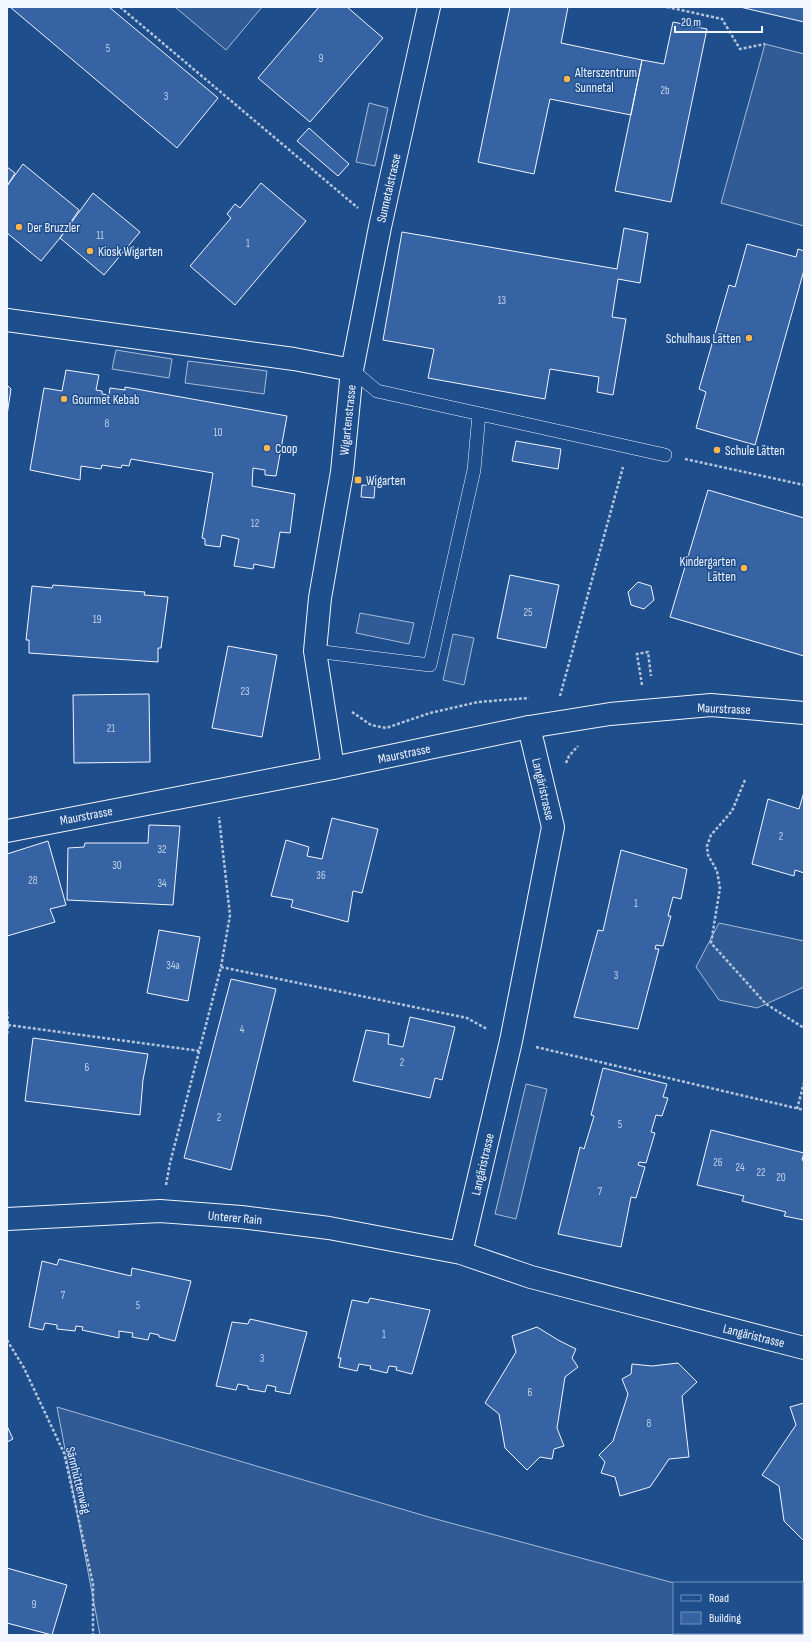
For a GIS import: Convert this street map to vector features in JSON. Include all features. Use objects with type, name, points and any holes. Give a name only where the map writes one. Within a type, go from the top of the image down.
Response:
[{"type":"street","name":"Sunnetalstrasse","points":[[352,370],[380,226],[429,7]]},
{"type":"street","name":"Wigartenstrasse","points":[[7,320],[294,359],[352,370],[342,472],[320,598],[315,651],[333,768]]},
{"type":"street","name":"Maurstrasse","points":[[7,831],[333,768],[529,727],[610,714],[711,705],[804,713]]},
{"type":"street","name":"Langäristrasse","points":[[529,727],[553,827],[511,1041],[461,1253],[531,1278],[804,1348]]},
{"type":"street","name":"Unterer Rain","points":[[7,1219],[160,1211],[241,1217],[329,1228],[461,1253]]},
{"type":"lane","points":[[352,370],[377,391],[665,455]]},
{"type":"lane","points":[[315,651],[430,665],[474,470],[479,414]]},
{"type":"path","points":[[120,7],[380,226]]},
{"type":"path","points":[[667,7],[722,19],[740,49],[765,44]]},
{"type":"path","points":[[560,696],[628,446]]},
{"type":"path","points":[[665,455],[804,485]]},
{"type":"path","points":[[642,685],[637,654],[648,652],[651,676]]},
{"type":"path","points":[[746,780],[732,811],[711,835],[707,846],[708,856],[717,871],[720,888],[711,943],[766,1004],[804,1028]]},
{"type":"path","points":[[170,1163],[222,967],[230,915],[216,791]]},
{"type":"path","points":[[222,967],[467,1018],[511,1041],[804,1110]]},
{"type":"path","points":[[7,1011],[7,1036]]},
{"type":"path","points":[[8,1025],[200,1051]]},
{"type":"path","points":[[797,1109],[804,1083]]},
{"type":"path","name":"Sännhüttenwäg","points":[[7,1340],[24,1368],[64,1453],[93,1584],[93,1635]]},
{"type":"shaded area","points":[[175,7],[262,7],[226,50]]},
{"type":"shaded area","points":[[765,44],[804,54],[804,226],[721,203]]},
{"type":"shaded area","points":[[369,103],[388,108],[375,166],[356,162]]},
{"type":"shaded area","points":[[116,350],[172,359],[169,378],[112,369]]},
{"type":"shaded area","points":[[188,361],[267,371],[264,394],[185,383]]},
{"type":"shaded area","points":[[360,613],[414,623],[409,644],[356,633]]},
{"type":"shaded area","points":[[453,634],[474,638],[464,685],[443,680]]},
{"type":"shaded area","points":[[719,923],[804,941],[804,987],[757,1008],[719,1000],[696,967]]},
{"type":"shaded area","points":[[526,1084],[547,1089],[516,1219],[495,1214]]},
{"type":"shaded area","points":[[57,1407],[432,1518],[673,1583],[673,1634],[803,1634],[804,1618],[804,1635],[100,1635]]},
{"type":"building","points":[[10,7],[109,7],[218,98],[177,148]]},
{"type":"building","points":[[319,7],[347,7],[383,38],[310,122],[258,78]]},
{"type":"building","name":"Alterszentrum Sunnetal","points":[[510,7],[568,7],[561,43],[642,60],[631,115],[550,99],[534,174],[478,162]]},
{"type":"building","points":[[740,7],[804,7],[804,22]]},
{"type":"building","points":[[673,22],[707,29],[671,202],[615,191],[642,60],[664,64]]},
{"type":"building","points":[[309,128],[349,164],[338,176],[297,141]]},
{"type":"building","points":[[23,164],[79,210],[60,238],[41,261],[7,233],[7,186]]},
{"type":"building","points":[[7,167],[15,173],[7,186]]},
{"type":"building","points":[[261,183],[306,221],[235,305],[190,266],[231,218],[227,214],[235,204],[240,208]]},
{"type":"building","points":[[93,193],[140,232],[104,275],[60,238]]},
{"type":"building","points":[[624,228],[648,233],[640,283],[618,279],[612,317],[626,319],[613,395],[597,392],[599,377],[550,369],[545,399],[428,378],[434,349],[383,340],[402,232],[617,269]]},
{"type":"building","name":"Schulhaus Lätten","points":[[747,244],[796,257],[798,249],[804,251],[804,270],[755,445],[696,428],[706,392],[699,389],[729,285],[735,287]]},
{"type":"building","points":[[66,370],[99,375],[96,390],[102,391],[102,394],[109,395],[110,388],[125,390],[125,387],[287,416],[276,476],[265,475],[265,470],[253,468],[252,486],[295,494],[290,533],[280,532],[274,568],[254,564],[253,569],[234,566],[239,539],[222,535],[220,547],[205,545],[205,539],[202,538],[213,473],[131,459],[129,466],[122,465],[121,468],[102,465],[101,469],[81,466],[80,480],[30,470],[44,388],[62,391]]},
{"type":"building","points":[[7,385],[11,389],[7,415]]},
{"type":"building","points":[[516,441],[561,449],[558,469],[512,461]]},
{"type":"building","points":[[362,485],[375,486],[374,498],[361,497]]},
{"type":"building","name":"Kindergarten Lätten","points":[[708,490],[804,518],[804,656],[670,617]]},
{"type":"building","points":[[510,575],[559,585],[546,648],[497,638]]},
{"type":"building","points":[[638,582],[651,586],[654,600],[644,609],[631,605],[628,592]]},
{"type":"building","points":[[53,585],[145,592],[144,595],[168,597],[161,648],[158,648],[158,662],[29,653],[29,640],[26,640],[32,586],[52,588]]},
{"type":"building","points":[[228,646],[277,655],[262,737],[212,728]]},
{"type":"building","points":[[149,694],[150,762],[74,763],[73,695]]},
{"type":"building","points":[[804,792],[804,873],[795,870],[794,876],[752,864],[768,799],[799,809]]},
{"type":"building","points":[[332,818],[378,829],[362,893],[353,891],[348,922],[291,907],[293,900],[271,896],[286,840],[309,847],[307,856],[322,859]]},
{"type":"building","points":[[149,825],[180,826],[173,905],[67,900],[68,848],[84,847],[85,843],[148,843]]},
{"type":"building","points":[[48,841],[66,905],[50,909],[55,922],[7,936],[7,854]]},
{"type":"building","points":[[621,850],[687,869],[681,899],[673,897],[668,916],[671,916],[663,946],[656,945],[655,949],[659,949],[638,1029],[574,1017],[598,930],[603,931]]},
{"type":"building","points":[[159,930],[200,937],[188,1001],[147,993]]},
{"type":"building","points":[[231,979],[276,989],[231,1170],[184,1158]]},
{"type":"building","points":[[410,1017],[455,1027],[442,1080],[435,1078],[430,1098],[353,1081],[366,1030],[389,1034],[388,1044],[403,1047]]},
{"type":"building","points":[[33,1038],[148,1054],[143,1080],[140,1115],[25,1101]]},
{"type":"building","points":[[603,1068],[667,1084],[663,1097],[668,1098],[662,1116],[656,1115],[651,1132],[655,1133],[646,1163],[639,1162],[638,1165],[645,1167],[636,1198],[631,1197],[621,1247],[558,1234],[580,1147],[584,1149],[594,1116],[591,1115]]},
{"type":"building","points":[[711,1130],[804,1153],[802,1160],[804,1161],[804,1220],[784,1216],[786,1212],[742,1201],[744,1196],[697,1185]]},
{"type":"building","points":[[59,1259],[131,1276],[132,1268],[191,1281],[175,1341],[150,1333],[148,1340],[132,1337],[133,1333],[119,1331],[119,1338],[82,1330],[83,1327],[76,1326],[75,1331],[57,1329],[57,1325],[45,1323],[43,1330],[29,1327],[42,1261],[57,1265]]},
{"type":"building","points":[[370,1298],[430,1310],[412,1374],[396,1370],[397,1367],[389,1366],[387,1373],[370,1369],[371,1366],[359,1364],[357,1371],[339,1367],[341,1358],[338,1358],[352,1300],[368,1303]]},
{"type":"building","points":[[250,1319],[307,1332],[290,1394],[275,1391],[276,1387],[267,1385],[265,1392],[248,1389],[248,1386],[238,1384],[236,1390],[216,1386],[232,1322],[248,1324]]},
{"type":"building","points":[[537,1327],[576,1349],[572,1358],[578,1367],[565,1377],[557,1428],[564,1446],[554,1449],[552,1459],[540,1457],[527,1470],[505,1448],[499,1414],[485,1403],[516,1352],[512,1336]]},
{"type":"building","points":[[678,1363],[697,1382],[682,1396],[689,1457],[669,1459],[650,1487],[620,1496],[615,1477],[601,1473],[605,1462],[599,1455],[613,1441],[628,1394],[622,1379],[631,1374],[632,1364],[652,1366]]},
{"type":"building","points":[[804,1403],[804,1541],[784,1521],[779,1486],[762,1475],[796,1425],[790,1407]]},
{"type":"building","points":[[7,1426],[13,1439],[7,1442]]},
{"type":"building","points":[[7,1568],[67,1585],[52,1635],[7,1623]]},
{"type":"place","name":"Alterszentrum Sunnetal","points":[[567,79]]},
{"type":"place","name":"Der Bruzzler","points":[[19,227]]},
{"type":"place","name":"Kiosk Wigarten","points":[[90,251]]},
{"type":"place","name":"Schulhaus Lätten","points":[[749,338]]},
{"type":"place","name":"Gourmet Kebab","points":[[64,399]]},
{"type":"place","name":"Coop","points":[[267,448]]},
{"type":"place","name":"Schule Lätten","points":[[717,450]]},
{"type":"place","name":"Wigarten","points":[[358,480]]},
{"type":"place","name":"Kindergarten Lätten","points":[[744,568]]}]
